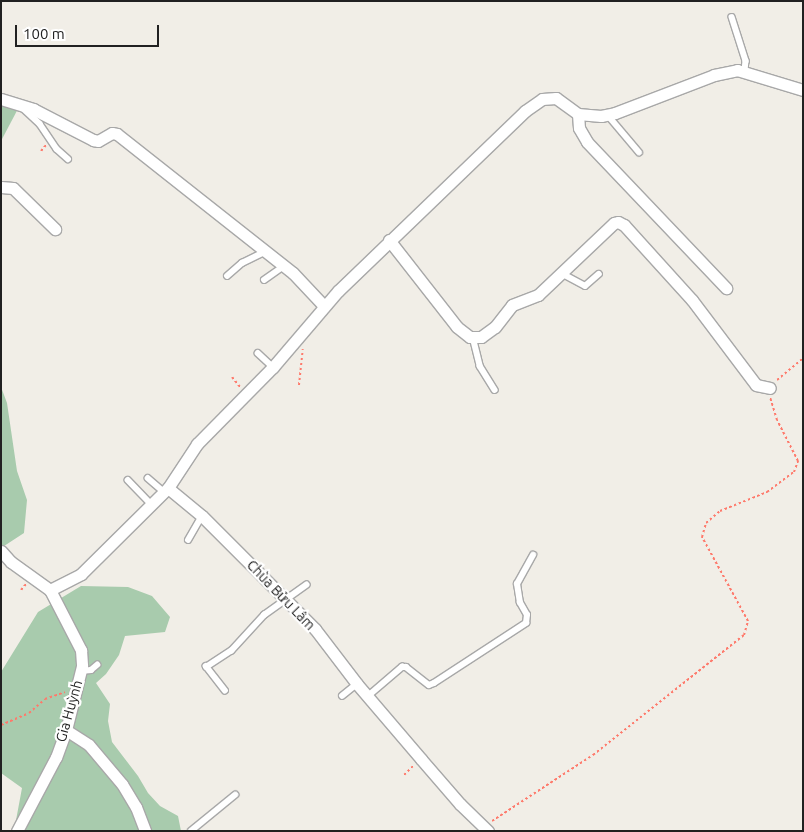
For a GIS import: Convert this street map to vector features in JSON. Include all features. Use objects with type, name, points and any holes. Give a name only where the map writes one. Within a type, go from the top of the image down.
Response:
[{"type":"street","points":[[1,551],[11,562],[50,590],[81,574],[166,490],[197,444],[272,367],[304,332],[324,306],[389,240],[525,111],[542,99],[556,98],[578,114],[608,114],[714,75],[738,70],[803,90]]},
{"type":"street","points":[[1,99],[33,109],[93,140],[98,141],[112,133],[117,134],[284,266],[324,306]]},
{"type":"street","points":[[578,114],[580,128],[587,142],[726,288]]},
{"type":"street","points":[[1,188],[14,188],[54,229]]},
{"type":"street","points":[[389,240],[457,327],[473,337],[481,337],[495,327],[516,302],[538,295],[614,223],[618,222],[624,225],[692,300],[756,385],[770,388]]},
{"type":"street","name":"Chùa Bửu Lâm","points":[[166,490],[202,516],[315,629],[357,684],[481,828]]},
{"type":"street","name":"Gia Huỳnh","points":[[17,831],[56,757],[66,730],[80,671],[81,650],[50,590]]},
{"type":"street","points":[[66,730],[89,745],[118,778],[136,806],[146,830]]},
{"type":"lane","points":[[732,17],[746,60],[745,71]]},
{"type":"lane","points":[[20,105],[40,124],[57,149],[68,159]]},
{"type":"lane","points":[[608,114],[639,152]]},
{"type":"lane","points":[[227,276],[242,263],[265,252]]},
{"type":"lane","points":[[264,280],[284,266]]},
{"type":"lane","points":[[561,273],[585,286],[599,274]]},
{"type":"lane","points":[[473,337],[480,366],[495,390]]},
{"type":"lane","points":[[258,353],[272,367]]},
{"type":"lane","points":[[148,478],[166,490]]},
{"type":"lane","points":[[128,480],[152,505]]},
{"type":"lane","points":[[188,540],[202,516]]},
{"type":"lane","points":[[368,696],[402,667],[406,667],[429,684],[434,683],[526,623],[527,615],[520,603],[517,584],[518,578],[533,555]]},
{"type":"lane","points":[[225,691],[206,667],[231,651],[264,615],[306,585]]},
{"type":"lane","points":[[80,671],[90,670],[97,665]]},
{"type":"lane","points":[[342,696],[357,684]]},
{"type":"lane","points":[[191,831],[234,795]]},
{"type":"path","points":[[299,385],[304,332]]},
{"type":"path","points":[[481,828],[593,755],[744,635],[748,621],[702,537],[706,523],[720,512],[767,492],[794,472],[798,461],[777,420],[772,405],[770,388],[778,377],[803,358]]},
{"type":"path","points":[[1,725],[29,713],[45,699],[76,688]]},
{"type":"path","points":[[404,775],[421,759]]},
{"type":"green space","points":[[1,98],[20,105],[1,141]]},
{"type":"green space","points":[[1,387],[7,403],[17,471],[27,500],[24,533],[1,548]]},
{"type":"green space","points":[[81,586],[128,587],[152,596],[170,617],[165,632],[125,636],[119,655],[106,674],[96,683],[110,704],[108,721],[112,742],[138,776],[148,793],[160,806],[178,816],[181,831],[14,831],[22,788],[1,773],[1,672],[38,612]]}]
